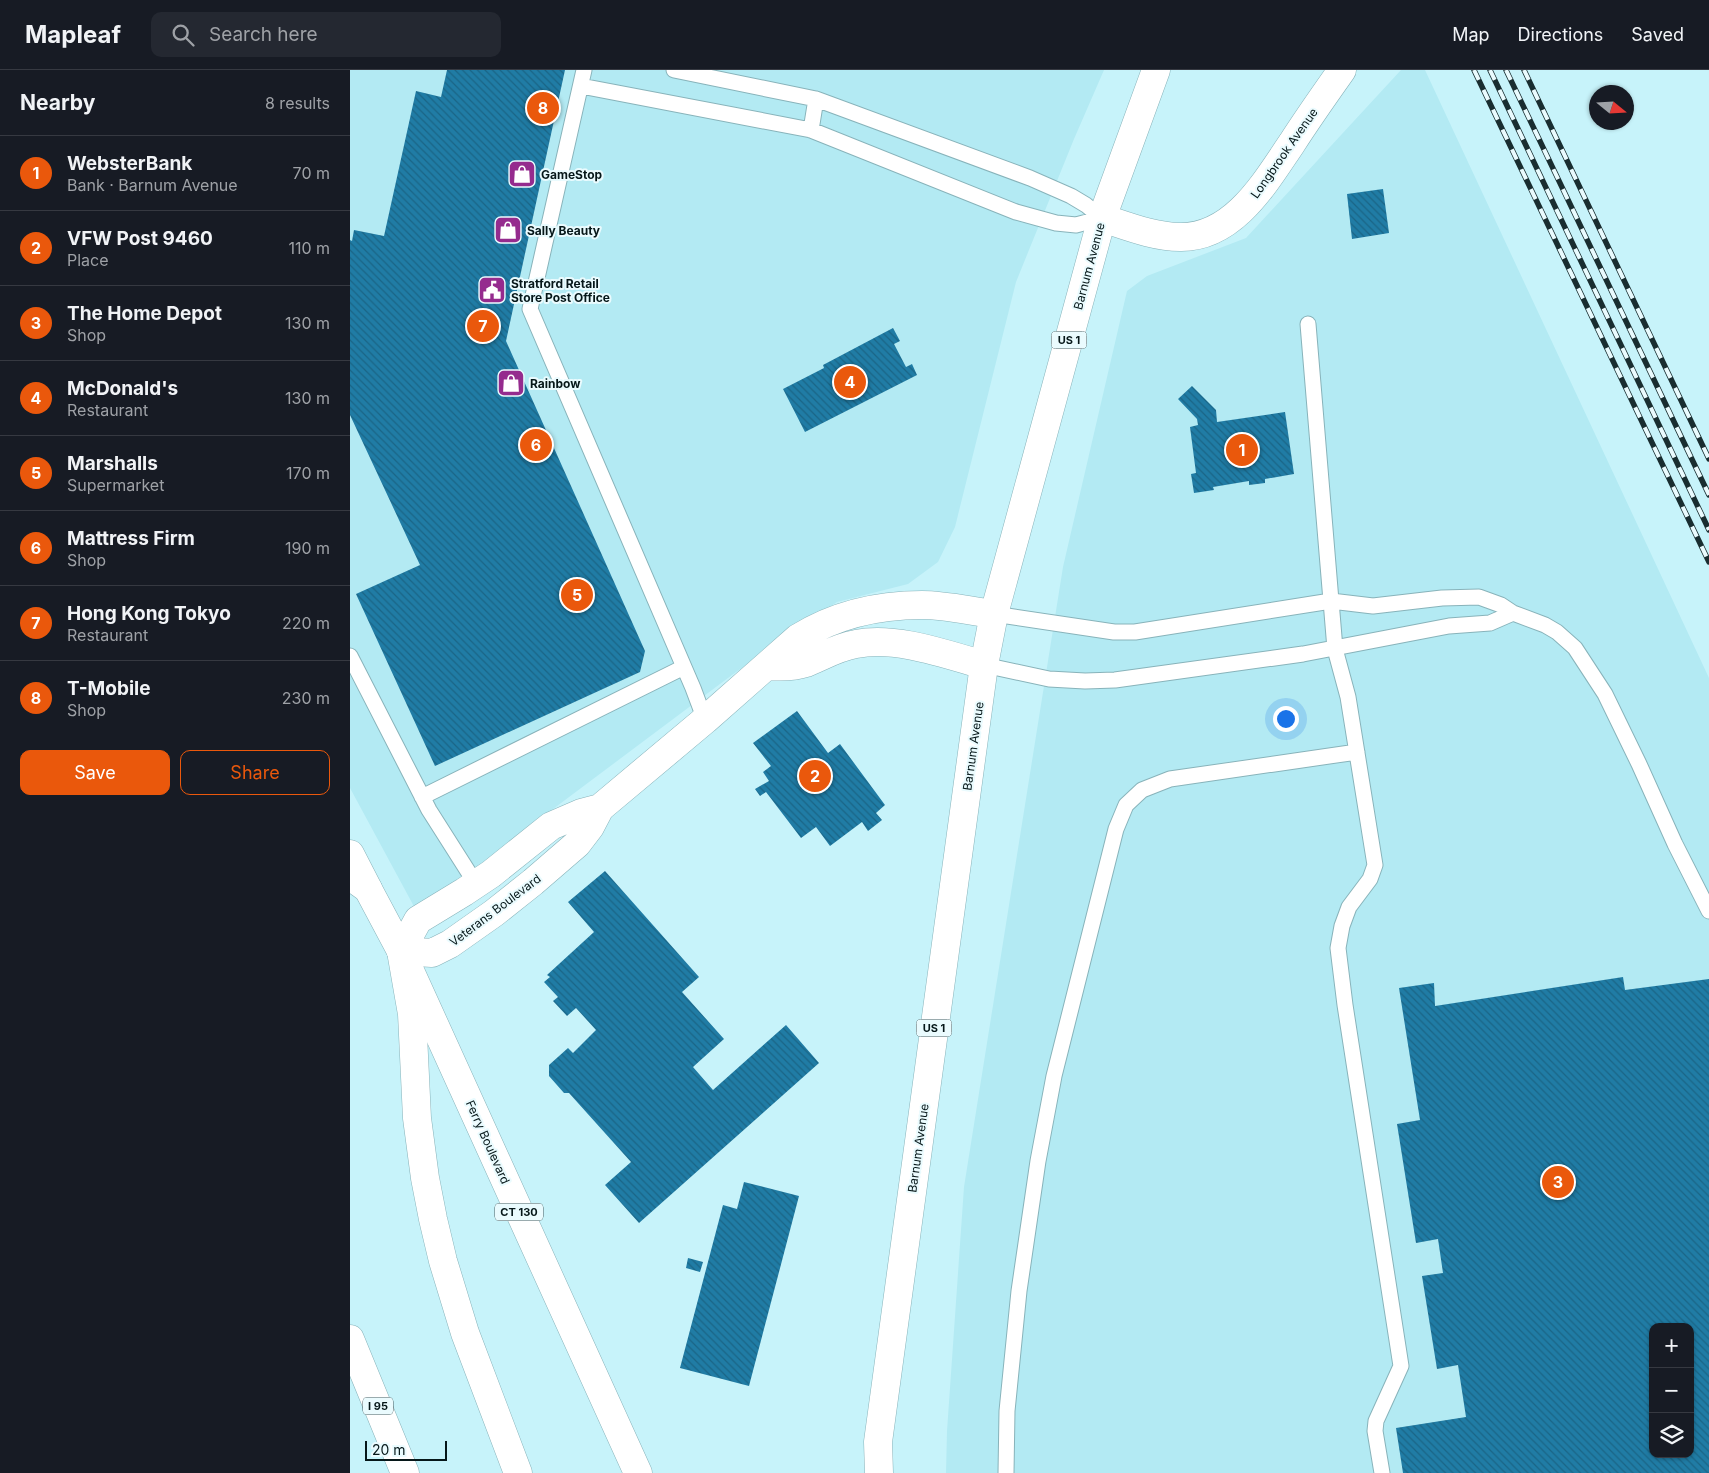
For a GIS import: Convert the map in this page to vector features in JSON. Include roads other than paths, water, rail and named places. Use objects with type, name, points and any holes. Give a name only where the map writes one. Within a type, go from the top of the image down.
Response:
[{"type":"main road","name":"Barnum Avenue","points":[[879,1473],[878,1442],[984,665],[994,614],[1102,218],[1156,70]]},
{"type":"main road","name":"Longbrook Avenue","points":[[1102,218],[1149,233],[1180,237],[1203,234],[1222,225],[1250,202],[1342,70]]},
{"type":"main road","name":"Veterans Boulevard","points":[[600,808],[581,812],[551,826],[476,884],[418,920],[401,951],[432,953],[450,944],[534,882],[577,844],[590,827],[600,808],[768,666],[798,638],[813,629],[850,614],[876,608],[924,605],[994,614]]},
{"type":"main road","points":[[768,666],[794,666],[838,648],[881,642],[923,648],[984,665]]},
{"type":"main road","name":"Ferry Boulevard","points":[[350,854],[359,882],[401,951],[638,1473]]},
{"type":"main road","points":[[401,951],[412,1014],[417,1118],[433,1219],[443,1262],[465,1333],[518,1473]]},
{"type":"main road","name":"I 95","points":[[350,1339],[405,1473]]},
{"type":"main road","name":"Barnum Avenue","points":[[857,1473],[878,1442]]},
{"type":"lane","points":[[584,70],[530,309],[705,720]]},
{"type":"lane","points":[[674,70],[816,99],[1030,178],[1071,196],[1102,218]]},
{"type":"lane","points":[[580,86],[811,130],[1016,212],[1056,223],[1076,225],[1102,218]]},
{"type":"lane","points":[[811,130],[816,99]]},
{"type":"lane","points":[[1308,324],[1335,649],[1348,697],[1375,865],[1370,879],[1349,907],[1342,926],[1338,948],[1345,1005],[1401,1366],[1376,1421],[1375,1431],[1382,1473]]},
{"type":"lane","points":[[994,614],[1114,632],[1135,632],[1331,601],[1373,606],[1442,598],[1479,597],[1501,604],[1514,613],[1545,625],[1557,632],[1575,648],[1590,670],[1609,703],[1675,844],[1709,911]]},
{"type":"lane","points":[[984,665],[1050,679],[1115,680],[1335,649],[1449,626],[1490,623],[1514,613]]},
{"type":"lane","points":[[350,656],[422,797],[476,884]]},
{"type":"lane","points":[[422,797],[684,667]]},
{"type":"lane","points":[[1006,1473],[1007,1411],[1020,1284],[1041,1142],[1054,1076],[1116,828],[1126,805],[1142,790],[1170,779],[1356,752]]},
{"type":"railway","points":[[1474,70],[1709,562]]},
{"type":"railway","points":[[1490,70],[1709,530]]},
{"type":"railway","points":[[1506,70],[1709,495]]},
{"type":"railway","points":[[1524,70],[1709,459]]},
{"type":"place","name":"T-Mobile","points":[[543,108]]},
{"type":"place","name":"GameStop","points":[[522,174]]},
{"type":"place","name":"Sally Beauty","points":[[508,230]]},
{"type":"place","name":"Stratford Retail Store Post Office","points":[[492,290]]},
{"type":"place","name":"Hong Kong Tokyo","points":[[483,326]]},
{"type":"place","name":"McDonald's","points":[[850,382]]},
{"type":"place","name":"Rainbow","points":[[511,383]]},
{"type":"place","name":"Mattress Firm","points":[[536,445]]},
{"type":"place","name":"WebsterBank","points":[[1242,450]]},
{"type":"place","name":"Marshalls","points":[[577,595]]},
{"type":"place","name":"VFW Post 9460","points":[[815,776]]},
{"type":"place","name":"The Home Depot","points":[[1558,1182]]}]
